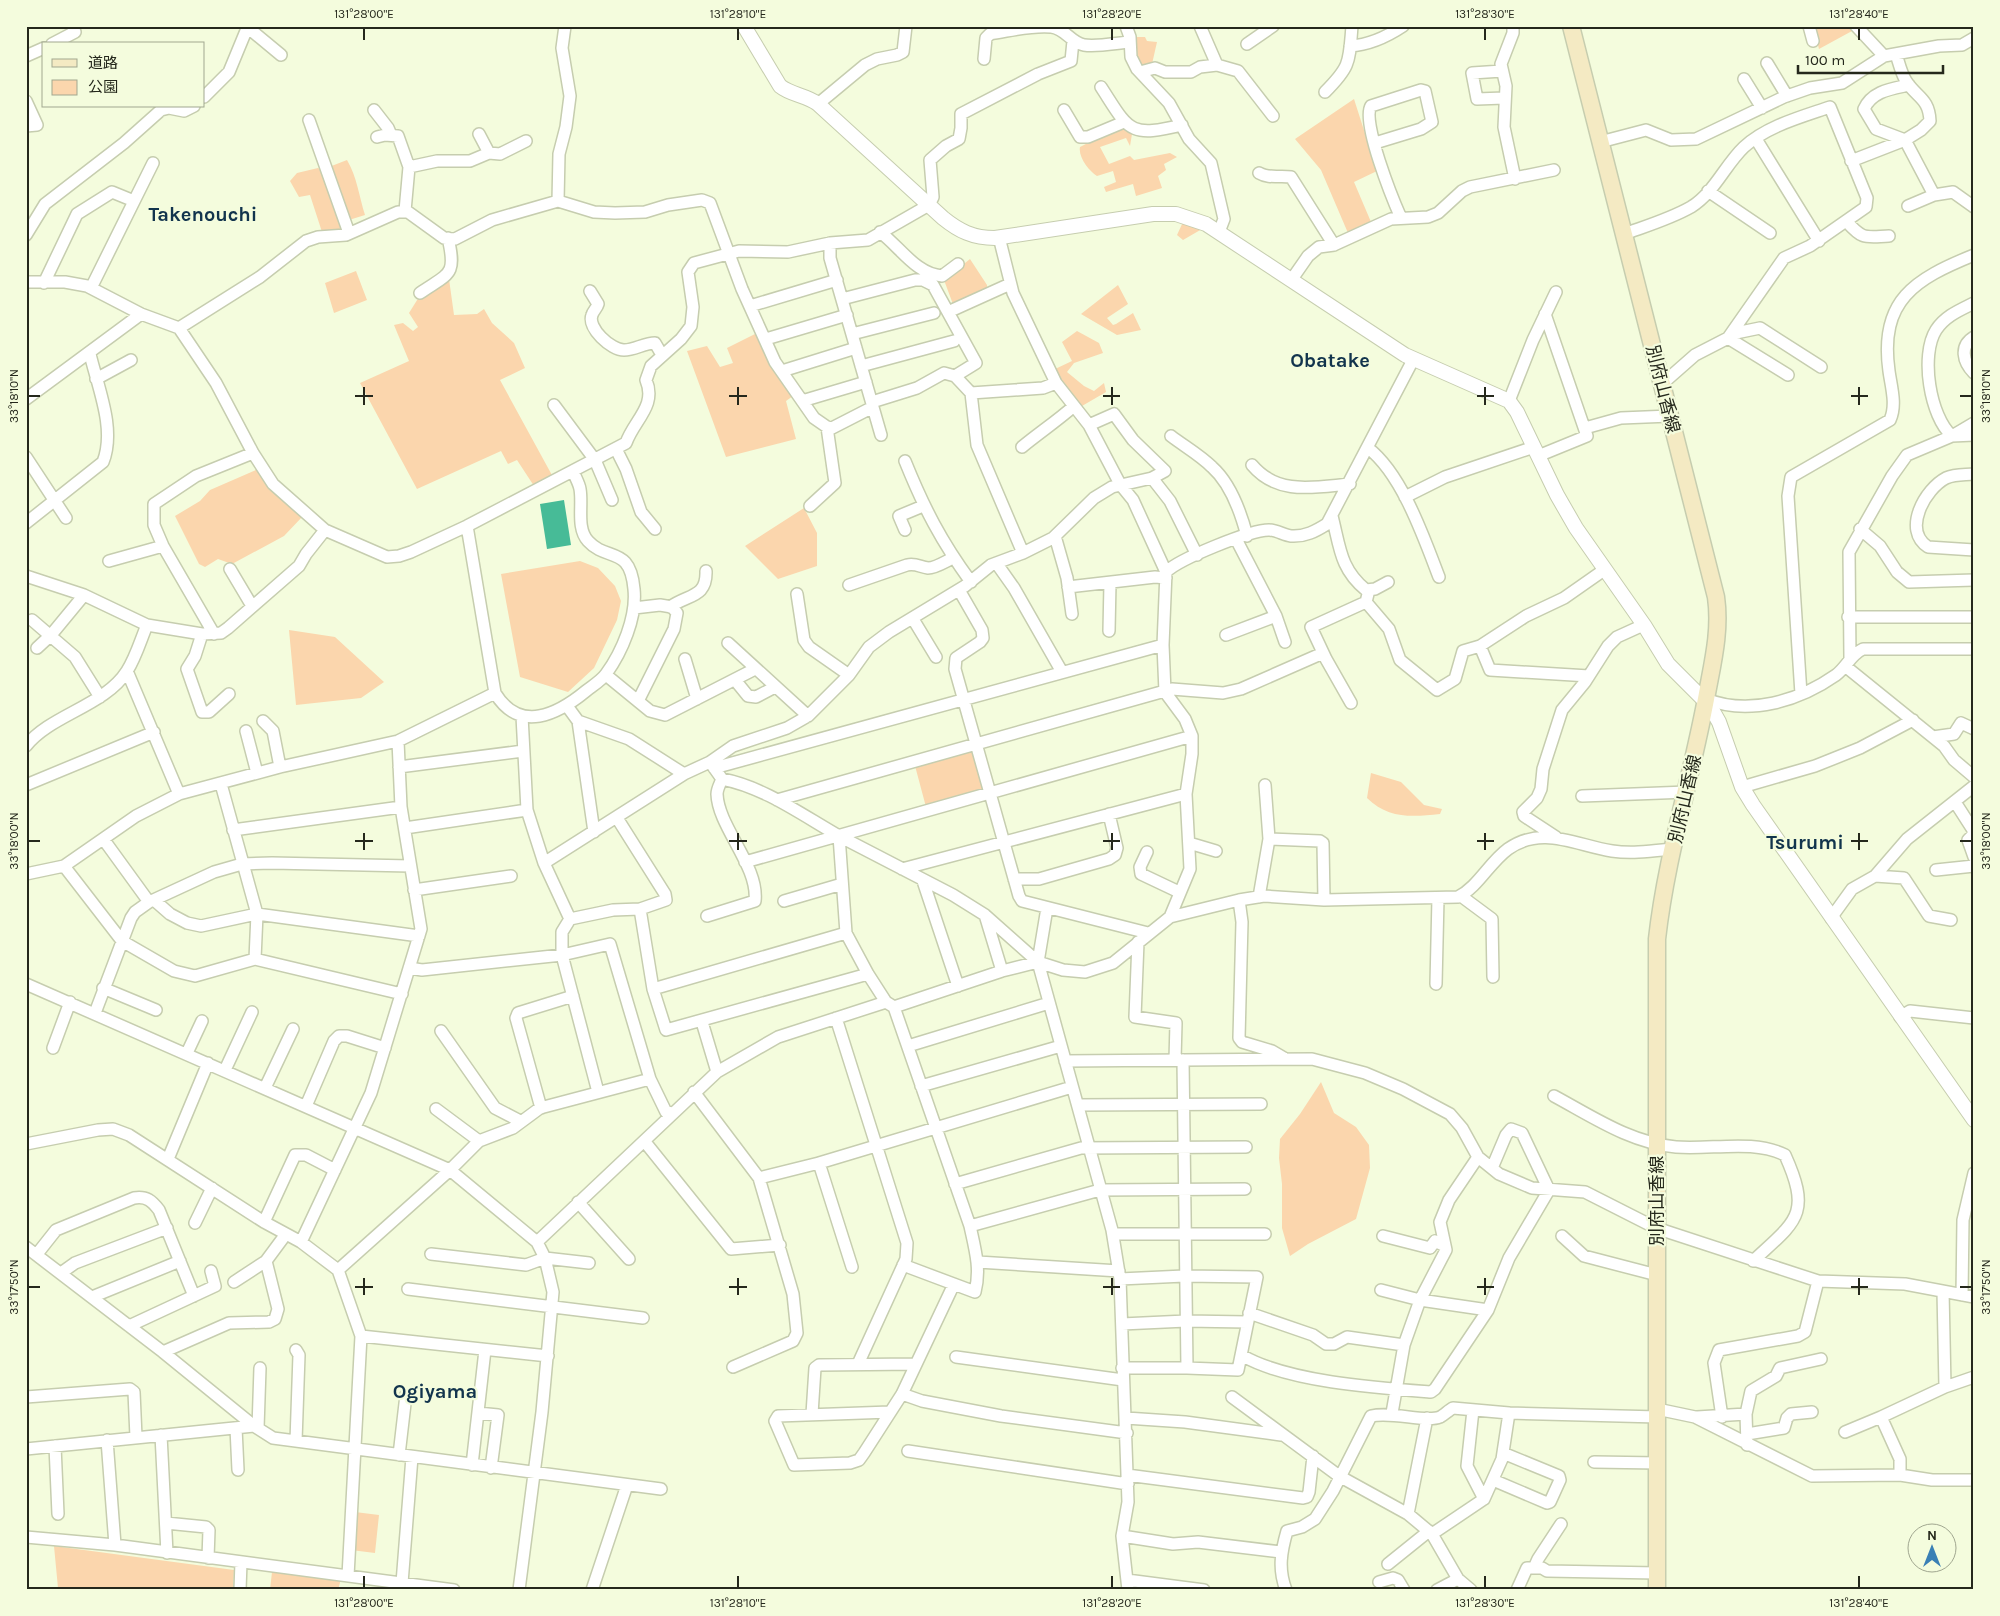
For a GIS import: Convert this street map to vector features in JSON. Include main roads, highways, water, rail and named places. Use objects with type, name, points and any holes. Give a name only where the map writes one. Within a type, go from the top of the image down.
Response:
[{"type":"main road","name":"別府山香線","points":[[1571,26],[1718,606],[1717,637],[1706,699],[1673,849],[1657,939],[1658,1582]]},
{"type":"district","name":"Takenouchi","points":[[203,214]]},
{"type":"district","name":"Obatake","points":[[1330,360]]},
{"type":"district","name":"Tsurumi","points":[[1805,842]]},
{"type":"district","name":"Ogiyama","points":[[435,1391]]}]
